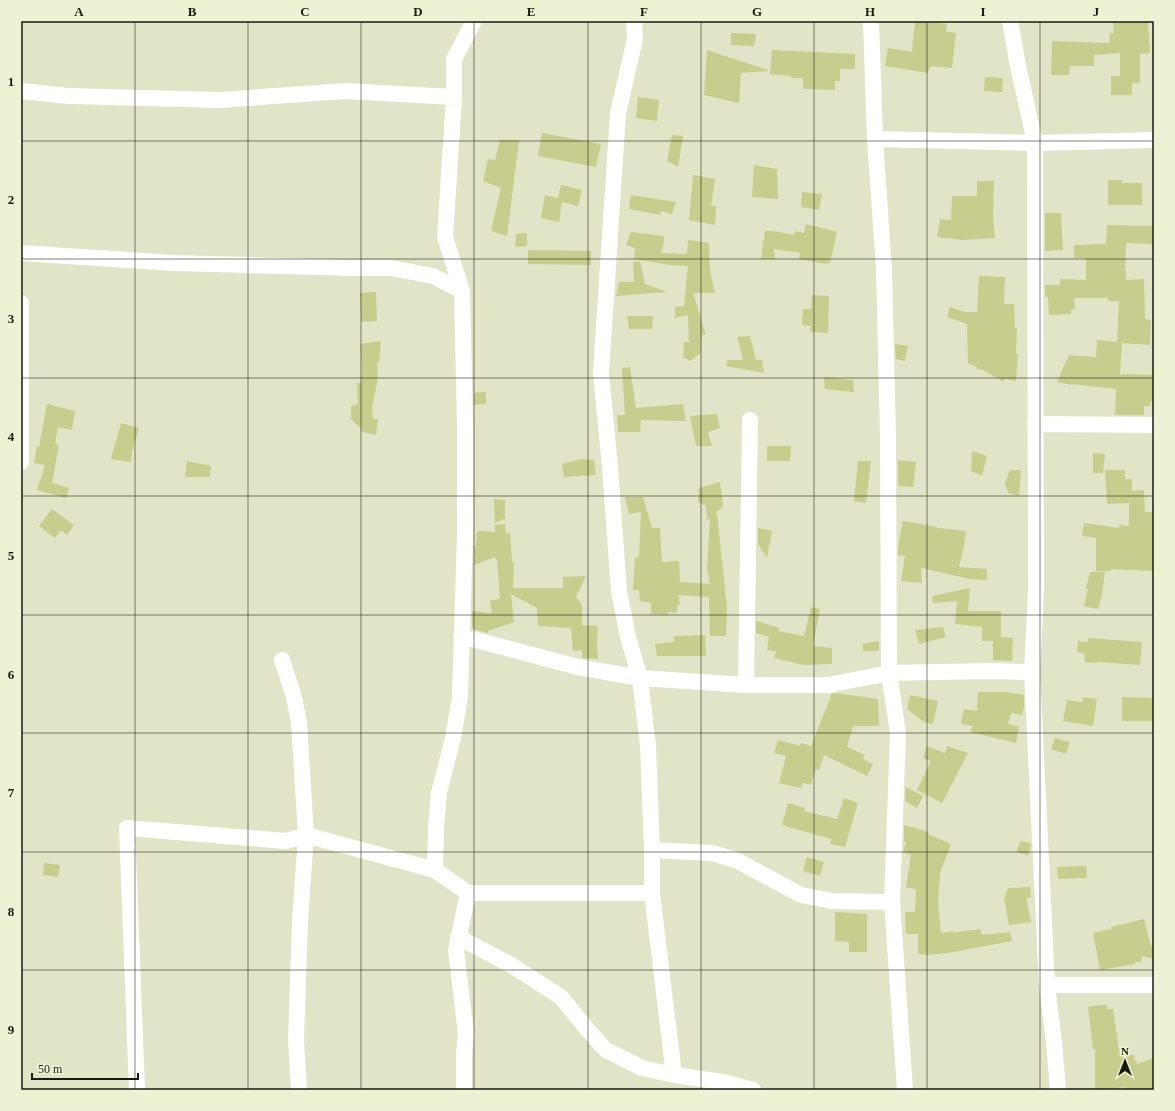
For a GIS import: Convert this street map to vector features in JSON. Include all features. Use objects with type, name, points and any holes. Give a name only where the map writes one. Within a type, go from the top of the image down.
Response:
[{"type":"street","points":[[435,870],[436,827],[440,793],[453,738],[460,697],[465,533],[465,426],[462,291],[445,237],[454,97],[454,58],[474,21]]},
{"type":"street","points":[[634,21],[635,39],[618,113],[601,373],[610,467],[619,591],[628,637],[640,678],[648,746],[652,893],[674,1075]]},
{"type":"street","points":[[871,21],[875,139],[884,277],[888,445],[889,673],[898,733],[892,902],[905,1090]]},
{"type":"street","points":[[1010,21],[1035,143],[1036,590],[1032,672],[1047,985],[1058,1090]]},
{"type":"street","points":[[21,91],[69,96],[220,100],[345,91],[454,97]]},
{"type":"street","points":[[875,139],[1035,143],[1154,140]]},
{"type":"street","points":[[21,253],[174,263],[391,268],[433,276],[462,291]]},
{"type":"street","points":[[21,303],[21,462]]},
{"type":"street","points":[[746,685],[750,420]]},
{"type":"street","points":[[1035,424],[1154,425]]},
{"type":"street","points":[[461,636],[578,667],[640,678],[746,685],[828,685],[889,673],[989,671],[1032,672]]},
{"type":"street","points":[[282,660],[294,698],[299,723],[306,835],[300,921],[296,1040],[299,1090]]},
{"type":"street","points":[[137,1090],[127,828],[286,841],[306,835],[435,870],[468,893],[652,893]]},
{"type":"street","points":[[652,850],[712,853],[736,860],[801,894],[832,901],[892,902]]},
{"type":"street","points":[[464,1090],[464,1053],[466,1034],[456,950],[468,893]]},
{"type":"street","points":[[458,937],[511,965],[561,997],[606,1050],[642,1068],[674,1075],[723,1082],[754,1090]]},
{"type":"street","points":[[1047,985],[1154,985]]},
{"type":"building","points":[[915,21],[947,24],[946,32],[956,33],[952,68],[930,66],[928,73],[885,66],[888,48],[912,52]]},
{"type":"building","points":[[1113,21],[1148,21],[1150,53],[1140,54],[1140,83],[1132,83],[1132,95],[1111,95],[1111,76],[1120,76],[1120,53],[1094,55],[1094,66],[1070,66],[1069,75],[1051,75],[1052,41],[1109,43],[1110,33],[1114,33]]},
{"type":"building","points":[[731,33],[756,34],[754,46],[731,45]]},
{"type":"building","points":[[707,50],[768,71],[741,73],[739,103],[704,95]]},
{"type":"building","points":[[772,50],[855,54],[855,69],[840,69],[840,81],[835,81],[835,90],[803,89],[803,78],[791,78],[791,76],[770,74]]},
{"type":"building","points":[[985,77],[1003,78],[1002,92],[984,91]]},
{"type":"building","points":[[638,97],[659,100],[657,121],[636,118]]},
{"type":"building","points":[[542,133],[601,144],[596,167],[538,156]]},
{"type":"building","points":[[672,135],[683,136],[678,167],[667,161]]},
{"type":"building","points":[[500,140],[519,140],[507,236],[491,231],[501,188],[483,181],[488,159],[495,160]]},
{"type":"building","points":[[754,165],[777,169],[778,199],[752,197]]},
{"type":"building","points":[[693,175],[715,179],[711,206],[716,206],[715,225],[689,220]]},
{"type":"building","points":[[1108,180],[1122,180],[1122,183],[1142,183],[1142,205],[1108,205]]},
{"type":"building","points":[[977,181],[994,181],[993,216],[995,238],[962,240],[937,237],[940,219],[951,220],[952,196],[977,196]]},
{"type":"building","points":[[561,185],[582,190],[578,206],[562,202],[559,222],[541,218],[545,195],[558,198]]},
{"type":"building","points":[[802,192],[822,194],[819,210],[801,207]]},
{"type":"building","points":[[631,195],[676,202],[672,214],[661,211],[661,215],[629,209]]},
{"type":"building","points":[[1045,213],[1061,213],[1063,250],[1045,251]]},
{"type":"building","points":[[806,224],[837,232],[830,263],[827,264],[799,259],[800,253],[774,249],[775,259],[761,259],[765,231],[794,235],[795,231],[804,233]]},
{"type":"building","points":[[1107,225],[1154,226],[1154,244],[1126,243],[1126,280],[1144,279],[1145,319],[1151,320],[1150,345],[1122,343],[1120,374],[1154,375],[1153,401],[1151,401],[1150,406],[1144,406],[1144,415],[1115,415],[1116,389],[1071,385],[1057,382],[1069,355],[1096,357],[1097,340],[1117,342],[1119,301],[1108,301],[1108,298],[1074,298],[1075,309],[1071,309],[1071,314],[1049,315],[1048,297],[1045,297],[1045,285],[1060,285],[1060,279],[1086,280],[1086,258],[1074,258],[1074,245],[1106,244]]},
{"type":"building","points":[[631,232],[664,236],[661,253],[687,254],[688,240],[709,243],[710,271],[715,293],[693,293],[706,335],[702,334],[701,353],[690,361],[683,357],[684,342],[689,342],[688,315],[675,318],[675,307],[684,306],[688,266],[670,265],[634,259],[635,248],[626,245]]},
{"type":"building","points":[[527,233],[527,246],[515,247],[516,234]]},
{"type":"building","points":[[528,250],[591,251],[591,265],[528,264]]},
{"type":"building","points":[[640,261],[645,284],[667,292],[616,296],[619,282],[634,282],[633,262]]},
{"type":"building","points":[[979,276],[1005,277],[1004,304],[1014,304],[1015,328],[1017,328],[1016,354],[1018,354],[1016,381],[1004,379],[1004,382],[968,363],[967,324],[947,317],[950,307],[965,312],[977,312]]},
{"type":"building","points":[[376,292],[377,321],[361,322],[360,293]]},
{"type":"building","points":[[812,295],[829,296],[828,333],[810,332],[811,326],[802,325],[803,309],[811,309]]},
{"type":"building","points":[[627,316],[653,316],[652,329],[629,329]]},
{"type":"building","points":[[750,336],[756,360],[762,360],[764,373],[726,366],[727,360],[743,360],[737,337]]},
{"type":"building","points":[[381,341],[379,362],[377,362],[378,379],[372,407],[373,419],[378,419],[376,435],[362,432],[351,419],[351,406],[358,404],[357,383],[361,383],[362,369],[360,344]]},
{"type":"building","points":[[895,344],[908,346],[905,361],[896,359]]},
{"type":"building","points":[[630,367],[636,408],[683,404],[686,421],[641,420],[640,432],[618,432],[617,415],[625,415],[622,368]]},
{"type":"building","points":[[824,377],[853,380],[854,392],[825,389]]},
{"type":"building","points":[[486,392],[486,404],[474,405],[474,393]]},
{"type":"building","points":[[47,404],[75,411],[72,430],[58,427],[55,444],[59,445],[52,483],[69,488],[66,498],[37,490],[45,465],[34,463],[37,446],[39,447]]},
{"type":"building","points":[[717,414],[720,428],[708,432],[712,446],[696,446],[690,416]]},
{"type":"building","points":[[121,423],[139,428],[132,452],[131,462],[111,459]]},
{"type":"building","points":[[767,446],[791,446],[790,461],[767,461]]},
{"type":"building","points":[[972,451],[987,456],[982,476],[971,471]]},
{"type":"building","points":[[1093,453],[1105,454],[1103,473],[1093,473]]},
{"type":"building","points":[[581,459],[594,460],[596,475],[564,477],[562,464]]},
{"type":"building","points":[[898,460],[916,462],[913,487],[898,486]]},
{"type":"building","points":[[187,461],[211,466],[210,477],[185,477]]},
{"type":"building","points":[[858,461],[871,461],[866,503],[854,501]]},
{"type":"building","points":[[1010,470],[1021,470],[1019,496],[1008,493],[1005,483]]},
{"type":"building","points":[[1105,470],[1125,470],[1125,479],[1132,479],[1132,491],[1144,490],[1145,512],[1154,512],[1154,571],[1111,569],[1111,571],[1096,571],[1096,538],[1082,536],[1084,523],[1119,528],[1119,525],[1129,526],[1129,503],[1107,504]]},
{"type":"building","points":[[720,482],[723,506],[715,513],[717,513],[727,608],[726,636],[710,636],[709,597],[678,595],[680,604],[677,606],[677,613],[669,612],[666,615],[651,614],[651,603],[640,601],[639,590],[633,590],[635,558],[639,557],[641,512],[629,514],[625,497],[643,497],[652,528],[660,528],[662,562],[679,561],[680,582],[710,584],[707,569],[710,518],[707,520],[706,506],[698,502],[699,488]]},
{"type":"building","points":[[494,499],[505,500],[505,519],[495,523]]},
{"type":"building","points":[[52,509],[74,525],[67,535],[61,530],[55,538],[39,526]]},
{"type":"building","points":[[903,521],[937,528],[966,531],[959,567],[987,569],[987,580],[970,579],[921,568],[922,583],[901,581],[905,556],[898,555],[898,547]]},
{"type":"building","points":[[505,524],[506,534],[510,533],[512,562],[514,562],[513,588],[563,588],[563,577],[586,576],[576,597],[582,605],[582,625],[598,626],[598,659],[582,658],[582,650],[573,651],[571,628],[538,626],[537,608],[511,594],[514,622],[488,631],[488,633],[473,629],[472,611],[492,613],[490,600],[500,599],[497,560],[495,557],[474,565],[474,546],[476,546],[477,531],[495,532],[495,525]]},
{"type":"building","points":[[758,528],[772,531],[767,558],[758,544]]},
{"type":"building","points":[[1090,572],[1105,572],[1102,595],[1098,609],[1084,606]]},
{"type":"building","points":[[970,588],[968,611],[1001,611],[1001,637],[1013,638],[1012,661],[993,660],[993,641],[982,641],[982,627],[955,624],[957,601],[933,603],[932,596]]},
{"type":"building","points":[[811,607],[820,609],[813,646],[832,648],[832,664],[804,665],[774,658],[776,651],[767,650],[769,637],[756,633],[756,622],[757,621],[779,628],[778,631],[804,636]]},
{"type":"building","points":[[943,627],[946,637],[919,644],[915,630]]},
{"type":"building","points":[[705,635],[706,656],[657,656],[655,644],[674,642],[674,636]]},
{"type":"building","points":[[1088,638],[1142,642],[1140,665],[1085,662],[1084,653],[1077,652],[1078,641],[1088,642]]},
{"type":"building","points":[[879,641],[879,651],[863,651],[862,644]]},
{"type":"building","points":[[978,692],[1006,692],[1024,695],[1022,715],[1011,713],[1008,724],[1019,727],[1016,743],[970,732],[973,726],[962,724],[961,722],[964,709],[977,711]]},
{"type":"building","points":[[836,693],[878,699],[879,726],[853,726],[847,747],[865,755],[863,759],[873,764],[867,776],[824,755],[819,770],[816,769],[811,785],[803,783],[801,788],[779,783],[786,756],[774,753],[778,740],[800,746],[801,743],[811,746],[830,701],[831,694]]},
{"type":"building","points":[[910,695],[938,701],[933,724],[924,722],[907,709]]},
{"type":"building","points":[[1083,697],[1097,699],[1093,726],[1063,721],[1067,700],[1082,702]]},
{"type":"building","points":[[1122,697],[1154,698],[1154,721],[1122,721]]},
{"type":"building","points":[[1055,738],[1070,742],[1066,754],[1051,749]]},
{"type":"building","points":[[927,746],[945,753],[947,746],[968,753],[942,803],[917,790],[931,761],[923,758]]},
{"type":"building","points":[[906,787],[923,796],[917,808],[905,801]]},
{"type":"building","points":[[844,798],[858,803],[845,847],[830,844],[831,839],[782,825],[788,803],[805,808],[804,811],[837,819]]},
{"type":"building","points":[[904,825],[929,832],[928,834],[951,844],[940,873],[938,904],[941,933],[953,931],[953,933],[980,929],[982,935],[1010,932],[1012,941],[948,953],[925,955],[918,954],[918,934],[906,934],[905,912],[915,912],[916,889],[906,888],[911,855],[903,852],[906,842],[904,841]]},
{"type":"building","points":[[1020,841],[1031,843],[1028,855],[1017,852]]},
{"type":"building","points":[[807,857],[824,862],[820,876],[803,871]]},
{"type":"building","points":[[44,863],[60,865],[58,877],[43,875]]},
{"type":"building","points":[[1086,866],[1087,878],[1058,879],[1057,867]]},
{"type":"building","points":[[1030,887],[1031,898],[1026,898],[1031,922],[1009,925],[1004,898],[1008,888]]},
{"type":"building","points":[[835,912],[867,914],[867,952],[849,952],[849,942],[835,941]]},
{"type":"building","points":[[1144,919],[1151,946],[1154,947],[1152,959],[1142,956],[1141,962],[1135,962],[1135,964],[1100,970],[1093,933]]},
{"type":"building","points":[[1107,1005],[1107,1009],[1113,1009],[1120,1056],[1134,1055],[1137,1064],[1154,1058],[1154,1087],[1151,1088],[1151,1090],[1126,1090],[1126,1087],[1095,1090],[1095,1049],[1093,1049],[1088,1007]]}]
